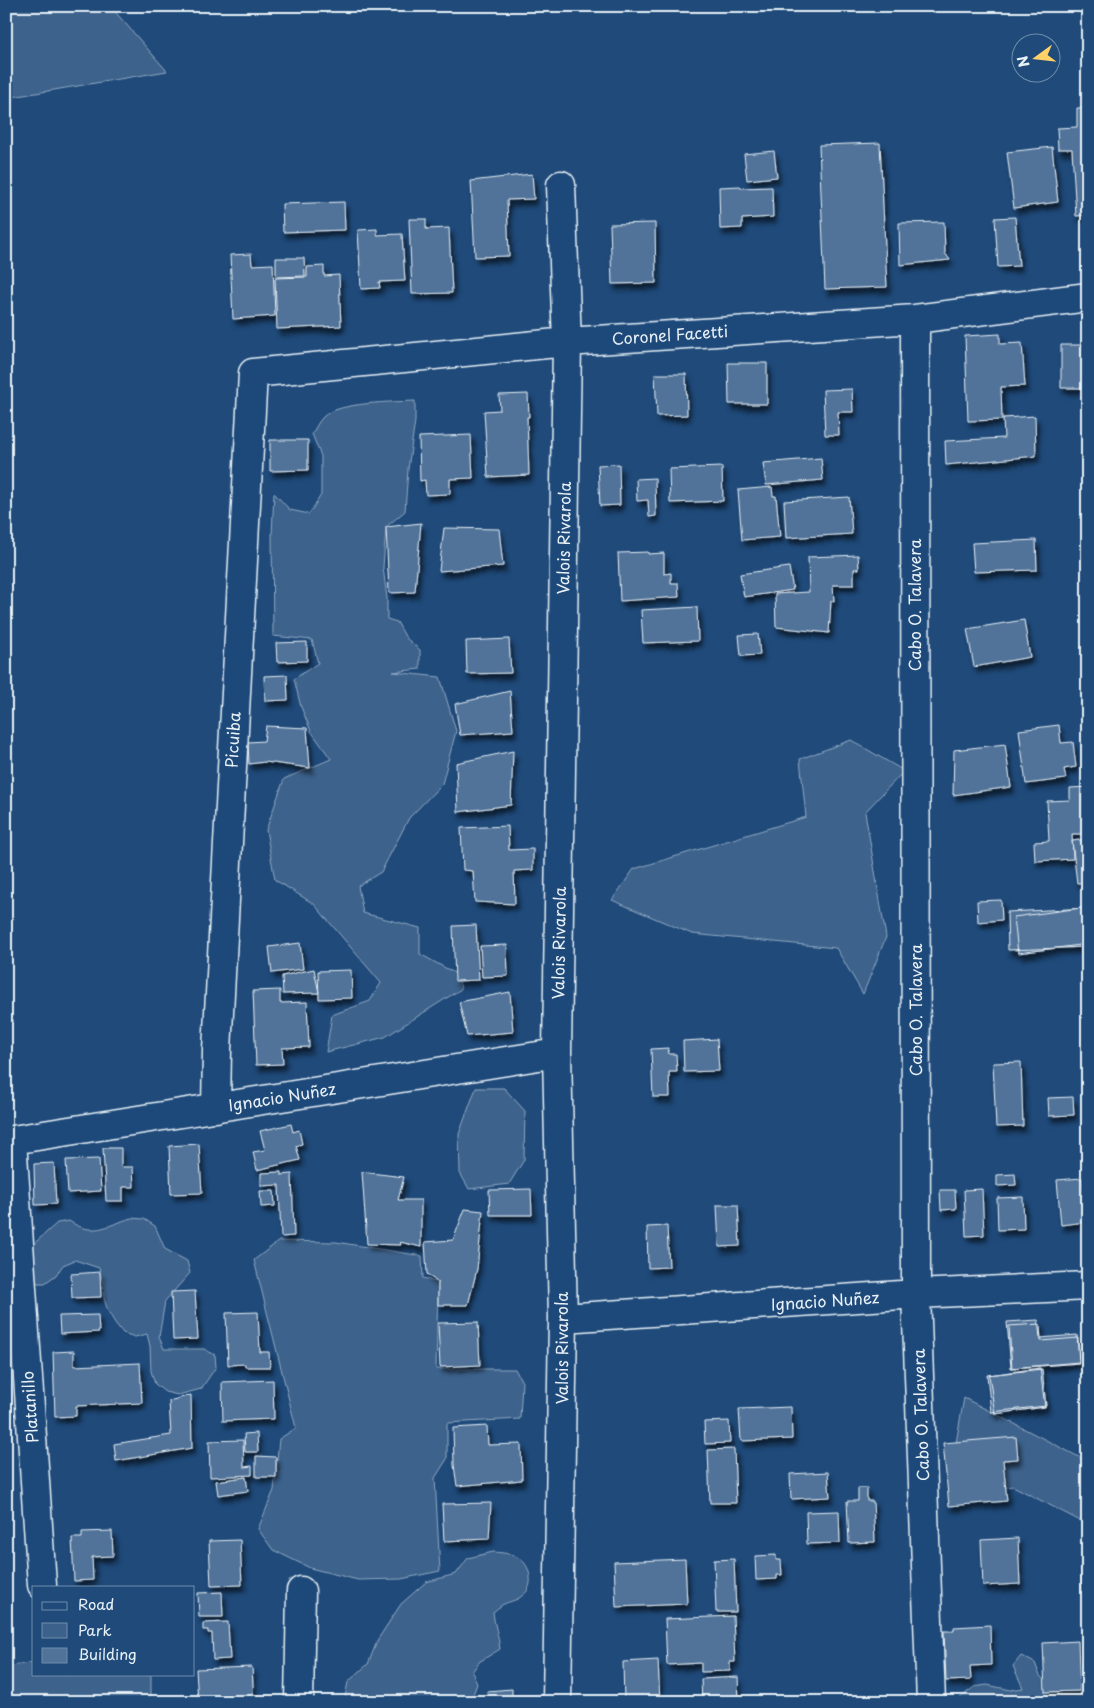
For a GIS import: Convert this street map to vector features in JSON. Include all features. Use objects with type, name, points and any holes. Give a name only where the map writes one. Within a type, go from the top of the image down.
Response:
[{"type":"street","name":"Valois Rivarola","points":[[557,1702],[563,1318],[557,1053],[567,342],[561,185]]},
{"type":"street","name":"Coronel Facetti","points":[[252,373],[567,342],[915,319],[1088,297]]},
{"type":"street","name":"Cabo O. Talavera","points":[[915,319],[916,1294],[931,1702]]},
{"type":"street","name":"Picuiba","points":[[216,1108],[217,1050],[252,373]]},
{"type":"street","name":"Ignacio Nuñez","points":[[9,1140],[557,1053]]},
{"type":"street","name":"Platanillo","points":[[9,1140],[42,1585]]},
{"type":"street","name":"Ignacio Nuñez","points":[[563,1318],[916,1294],[1088,1286]]},
{"type":"street","points":[[299,1702],[301,1591]]},
{"type":"green space","points":[[6,6],[110,6],[167,71],[6,98]]},
{"type":"green space","points":[[415,401],[415,421],[408,469],[405,511],[386,527],[383,567],[387,598],[387,619],[397,622],[406,638],[420,650],[420,669],[393,672],[440,677],[456,731],[442,784],[409,818],[381,872],[358,886],[363,913],[420,928],[420,954],[458,975],[461,989],[385,1037],[326,1052],[332,1015],[370,1001],[381,983],[314,904],[275,880],[266,830],[284,779],[331,759],[311,731],[301,707],[294,679],[318,663],[312,640],[273,636],[272,534],[274,493],[290,510],[309,514],[321,495],[321,456],[312,434],[321,419],[330,412],[340,408],[366,404]]},
{"type":"green space","points":[[851,740],[904,771],[865,812],[886,937],[863,994],[836,948],[692,934],[612,900],[634,869],[806,817],[800,759]]},
{"type":"green space","points":[[476,1088],[504,1088],[525,1111],[524,1160],[509,1184],[469,1189],[460,1173],[459,1134]]},
{"type":"green space","points":[[131,1218],[144,1219],[155,1226],[165,1249],[187,1261],[190,1273],[165,1301],[159,1337],[164,1349],[204,1349],[215,1355],[216,1367],[201,1389],[178,1395],[165,1392],[155,1384],[151,1371],[150,1346],[147,1334],[135,1337],[123,1333],[115,1323],[104,1299],[99,1268],[75,1260],[63,1265],[56,1275],[45,1283],[31,1283],[28,1249],[57,1223],[69,1221],[78,1226],[93,1229],[107,1227]]},
{"type":"green space","points":[[279,1241],[336,1242],[422,1256],[423,1278],[438,1283],[436,1369],[515,1369],[522,1382],[520,1419],[447,1423],[447,1459],[435,1478],[440,1571],[401,1579],[358,1580],[310,1568],[273,1550],[258,1529],[274,1490],[279,1439],[296,1428],[254,1260]]},
{"type":"green space","points":[[964,1398],[1083,1459],[1088,1459],[1088,1525],[1013,1486],[979,1492],[954,1454]]},
{"type":"green space","points":[[493,1552],[513,1555],[522,1561],[529,1571],[530,1583],[529,1588],[521,1597],[502,1605],[493,1612],[500,1649],[479,1662],[472,1672],[477,1684],[470,1702],[344,1702],[348,1682],[368,1664],[378,1639],[401,1604],[426,1582],[456,1574],[468,1558]]},
{"type":"green space","points":[[1021,1656],[1035,1663],[1040,1676],[1050,1685],[1062,1687],[1088,1685],[1088,1702],[955,1702],[974,1687],[987,1685],[1011,1690],[1023,1688],[1013,1666]]},
{"type":"green space","points":[[32,1662],[32,1676],[151,1676],[151,1702],[6,1702],[6,1667]]},
{"type":"building","points":[[1077,108],[1088,108],[1088,215],[1076,216],[1072,149],[1058,149],[1057,128],[1077,127]]},
{"type":"building","points":[[880,143],[887,287],[825,289],[819,145]]},
{"type":"building","points":[[1052,147],[1058,202],[1014,208],[1007,152]]},
{"type":"building","points":[[774,151],[777,177],[747,180],[744,154]]},
{"type":"building","points":[[532,174],[534,199],[507,200],[509,256],[475,257],[471,181]]},
{"type":"building","points":[[740,186],[740,188],[772,187],[773,217],[742,219],[742,228],[720,229],[719,187]]},
{"type":"building","points":[[344,202],[345,230],[283,232],[282,204]]},
{"type":"building","points":[[1015,217],[1019,266],[998,267],[995,218]]},
{"type":"building","points":[[409,219],[426,219],[426,229],[449,228],[452,293],[412,294]]},
{"type":"building","points":[[944,222],[945,253],[950,260],[900,265],[899,223]]},
{"type":"building","points":[[655,223],[656,283],[612,284],[610,224]]},
{"type":"building","points":[[377,229],[377,235],[402,234],[405,281],[379,282],[380,288],[361,289],[358,230]]},
{"type":"building","points":[[251,254],[252,265],[273,264],[275,316],[233,319],[230,255]]},
{"type":"building","points":[[276,258],[304,258],[305,276],[276,277]]},
{"type":"building","points":[[324,266],[324,276],[339,275],[341,326],[277,329],[275,278],[307,277],[307,267]]},
{"type":"building","points":[[1000,334],[1000,344],[1022,343],[1025,386],[1001,387],[1002,420],[968,421],[965,336]]},
{"type":"building","points":[[1061,345],[1088,345],[1088,388],[1061,388]]},
{"type":"building","points":[[728,363],[767,363],[767,404],[729,404]]},
{"type":"building","points":[[655,374],[686,374],[687,415],[657,416]]},
{"type":"building","points":[[852,389],[853,412],[838,412],[839,435],[825,435],[823,390]]},
{"type":"building","points":[[528,394],[529,475],[488,477],[484,411],[500,410],[499,395]]},
{"type":"building","points":[[1035,416],[1036,456],[946,465],[945,441],[1004,438],[1003,418]]},
{"type":"building","points":[[471,435],[473,478],[450,479],[450,494],[426,495],[425,480],[420,481],[419,437]]},
{"type":"building","points":[[270,440],[308,440],[308,470],[270,471]]},
{"type":"building","points":[[821,458],[823,480],[766,485],[763,463]]},
{"type":"building","points":[[619,464],[620,505],[600,506],[598,465]]},
{"type":"building","points":[[722,467],[723,501],[670,503],[669,469]]},
{"type":"building","points":[[655,478],[656,516],[649,517],[648,500],[637,501],[636,479]]},
{"type":"building","points":[[772,487],[773,496],[776,496],[780,537],[742,540],[738,490]]},
{"type":"building","points":[[849,497],[852,534],[786,538],[784,501]]},
{"type":"building","points":[[421,523],[415,592],[389,593],[386,527]]},
{"type":"building","points":[[444,528],[499,529],[503,566],[439,571]]},
{"type":"building","points":[[1036,540],[1037,570],[974,572],[972,543]]},
{"type":"building","points":[[648,552],[648,554],[664,553],[664,574],[671,573],[671,583],[678,583],[679,597],[620,601],[618,553]]},
{"type":"building","points":[[858,555],[859,569],[854,569],[854,585],[833,585],[834,601],[831,601],[829,633],[776,627],[775,594],[809,592],[808,557]]},
{"type":"building","points":[[789,567],[793,590],[744,597],[740,574]]},
{"type":"building","points":[[697,607],[698,641],[643,643],[641,610]]},
{"type":"building","points":[[1024,620],[1030,657],[974,667],[967,629]]},
{"type":"building","points":[[758,634],[760,655],[741,656],[739,635]]},
{"type":"building","points":[[509,639],[511,673],[467,674],[466,641]]},
{"type":"building","points":[[307,642],[307,661],[277,662],[276,643]]},
{"type":"building","points":[[287,675],[288,700],[265,701],[264,676]]},
{"type":"building","points":[[510,691],[513,731],[460,735],[455,704]]},
{"type":"building","points":[[1059,725],[1061,743],[1073,742],[1076,767],[1064,769],[1066,779],[1026,784],[1019,730]]},
{"type":"building","points":[[266,726],[307,728],[310,768],[265,762],[249,764],[248,742],[264,741]]},
{"type":"building","points":[[1005,744],[1011,787],[953,795],[954,750]]},
{"type":"building","points":[[513,751],[511,805],[458,812],[456,763]]},
{"type":"building","points":[[1088,787],[1088,834],[1072,834],[1073,859],[1035,861],[1034,842],[1049,841],[1047,801],[1070,800],[1070,788]]},
{"type":"building","points":[[508,826],[509,850],[533,849],[533,870],[514,871],[515,904],[475,902],[473,871],[463,870],[461,828]]},
{"type":"building","points":[[1088,839],[1088,882],[1077,883],[1072,841]]},
{"type":"building","points":[[1001,900],[1002,920],[978,922],[977,901]]},
{"type":"building","points":[[1088,907],[1088,944],[1018,953],[1014,917]]},
{"type":"building","points":[[1088,908],[1088,947],[1008,950],[1007,912]]},
{"type":"building","points":[[476,925],[479,980],[455,981],[453,926]]},
{"type":"building","points":[[300,943],[303,969],[272,973],[269,947]]},
{"type":"building","points":[[507,945],[508,976],[482,977],[480,946]]},
{"type":"building","points":[[314,969],[319,993],[283,994],[282,976]]},
{"type":"building","points":[[351,970],[352,998],[319,999],[318,971]]},
{"type":"building","points":[[280,990],[280,1003],[307,1002],[309,1047],[282,1048],[283,1064],[256,1065],[253,991]]},
{"type":"building","points":[[510,992],[513,1032],[467,1036],[459,1002]]},
{"type":"building","points":[[717,1039],[719,1071],[684,1072],[683,1041]]},
{"type":"building","points":[[668,1048],[669,1054],[676,1054],[677,1072],[669,1072],[670,1097],[653,1097],[651,1049]]},
{"type":"building","points":[[1021,1062],[1023,1126],[996,1127],[993,1063]]},
{"type":"building","points":[[1073,1097],[1074,1115],[1049,1116],[1048,1098]]},
{"type":"building","points":[[291,1124],[293,1132],[299,1130],[302,1144],[296,1146],[300,1160],[257,1170],[253,1152],[265,1150],[260,1131]]},
{"type":"building","points":[[199,1144],[202,1193],[171,1194],[169,1146]]},
{"type":"building","points":[[103,1148],[121,1148],[121,1167],[133,1167],[134,1187],[123,1187],[123,1201],[106,1201]]},
{"type":"building","points":[[99,1159],[101,1191],[68,1193],[66,1160]]},
{"type":"building","points":[[54,1163],[56,1204],[35,1205],[34,1164]]},
{"type":"building","points":[[281,1172],[281,1175],[292,1174],[294,1236],[281,1237],[279,1185],[261,1186],[261,1173]]},
{"type":"building","points":[[362,1172],[404,1177],[398,1200],[421,1200],[421,1247],[400,1242],[401,1245],[367,1244]]},
{"type":"building","points":[[1015,1174],[1016,1185],[997,1186],[997,1175]]},
{"type":"building","points":[[1082,1178],[1086,1222],[1061,1225],[1057,1180]]},
{"type":"building","points":[[531,1189],[532,1215],[490,1215],[489,1190]]},
{"type":"building","points":[[982,1189],[984,1235],[966,1236],[964,1190]]},
{"type":"building","points":[[940,1190],[955,1190],[956,1209],[941,1210]]},
{"type":"building","points":[[260,1191],[274,1191],[275,1206],[261,1207]]},
{"type":"building","points":[[1023,1197],[1024,1229],[998,1230],[997,1198]]},
{"type":"building","points":[[717,1205],[738,1205],[740,1246],[719,1247]]},
{"type":"building","points":[[465,1209],[483,1211],[477,1269],[468,1305],[438,1305],[438,1283],[427,1274],[425,1242],[453,1240]]},
{"type":"building","points":[[667,1226],[669,1267],[648,1268],[647,1227]]},
{"type":"building","points":[[100,1272],[101,1297],[72,1298],[71,1274]]},
{"type":"building","points":[[195,1291],[198,1339],[173,1340],[171,1292]]},
{"type":"building","points":[[258,1312],[260,1352],[269,1352],[270,1367],[245,1367],[245,1364],[228,1365],[226,1313]]},
{"type":"building","points":[[98,1315],[99,1332],[60,1334],[59,1316]]},
{"type":"building","points":[[1038,1320],[1040,1338],[1077,1335],[1079,1362],[1011,1368],[1007,1322]]},
{"type":"building","points":[[478,1322],[480,1365],[440,1367],[438,1323]]},
{"type":"building","points":[[1084,1322],[1088,1322],[1088,1360],[1087,1360]]},
{"type":"building","points":[[1040,1324],[1041,1341],[1078,1338],[1080,1363],[1012,1368],[1009,1326]]},
{"type":"building","points":[[74,1351],[74,1366],[140,1363],[142,1403],[76,1406],[76,1416],[55,1417],[53,1352]]},
{"type":"building","points":[[1040,1368],[1045,1407],[995,1414],[989,1375]]},
{"type":"building","points":[[1042,1369],[1046,1406],[991,1412],[987,1375]]},
{"type":"building","points":[[273,1380],[274,1419],[223,1421],[222,1382]]},
{"type":"building","points":[[191,1395],[192,1448],[116,1461],[114,1444],[171,1435],[169,1401]]},
{"type":"building","points":[[791,1407],[792,1439],[741,1441],[739,1409]]},
{"type":"building","points":[[729,1421],[730,1443],[705,1444],[704,1422]]},
{"type":"building","points":[[487,1426],[488,1445],[521,1444],[522,1480],[457,1486],[454,1465],[453,1428]]},
{"type":"building","points":[[257,1433],[258,1452],[245,1452],[244,1434]]},
{"type":"building","points":[[1016,1437],[1018,1459],[1003,1460],[1007,1501],[949,1506],[943,1443]]},
{"type":"building","points":[[243,1440],[244,1467],[252,1466],[252,1475],[210,1477],[209,1441]]},
{"type":"building","points":[[734,1449],[736,1503],[710,1503],[708,1450]]},
{"type":"building","points":[[256,1456],[276,1457],[276,1477],[256,1477]]},
{"type":"building","points":[[828,1472],[830,1497],[791,1499],[790,1474]]},
{"type":"building","points":[[246,1477],[248,1491],[218,1495],[216,1481]]},
{"type":"building","points":[[858,1488],[867,1488],[867,1501],[873,1501],[875,1542],[849,1543],[847,1501],[858,1501]]},
{"type":"building","points":[[491,1503],[489,1539],[444,1541],[442,1504]]},
{"type":"building","points":[[839,1511],[840,1543],[807,1544],[806,1512]]},
{"type":"building","points":[[112,1531],[113,1556],[92,1557],[93,1580],[74,1581],[72,1538],[82,1538],[82,1532]]},
{"type":"building","points":[[1018,1538],[1020,1584],[983,1586],[981,1540]]},
{"type":"building","points":[[240,1540],[242,1585],[211,1586],[209,1541]]},
{"type":"building","points":[[776,1555],[776,1560],[781,1560],[782,1575],[777,1575],[777,1579],[756,1580],[755,1556]]},
{"type":"building","points":[[685,1559],[687,1604],[616,1607],[614,1562]]},
{"type":"building","points":[[734,1559],[736,1612],[716,1612],[714,1560]]},
{"type":"building","points":[[1088,1560],[1088,1591],[1082,1592],[1081,1561]]},
{"type":"building","points":[[222,1592],[223,1617],[199,1617],[198,1593]]},
{"type":"building","points":[[733,1616],[735,1662],[730,1662],[730,1671],[701,1672],[701,1663],[667,1665],[665,1619]]},
{"type":"building","points":[[228,1622],[230,1659],[213,1660],[212,1633],[208,1633],[208,1630],[203,1630],[203,1623]]},
{"type":"building","points":[[990,1625],[991,1665],[970,1666],[971,1680],[946,1681],[944,1631],[954,1631],[954,1627]]},
{"type":"building","points":[[1078,1641],[1080,1691],[1045,1692],[1043,1643]]},
{"type":"building","points":[[658,1660],[660,1702],[624,1702],[623,1662]]},
{"type":"building","points":[[252,1667],[254,1702],[198,1702],[196,1669]]},
{"type":"building","points":[[738,1677],[739,1702],[702,1702],[701,1679]]},
{"type":"building","points":[[512,1689],[512,1702],[488,1702],[487,1691]]}]
